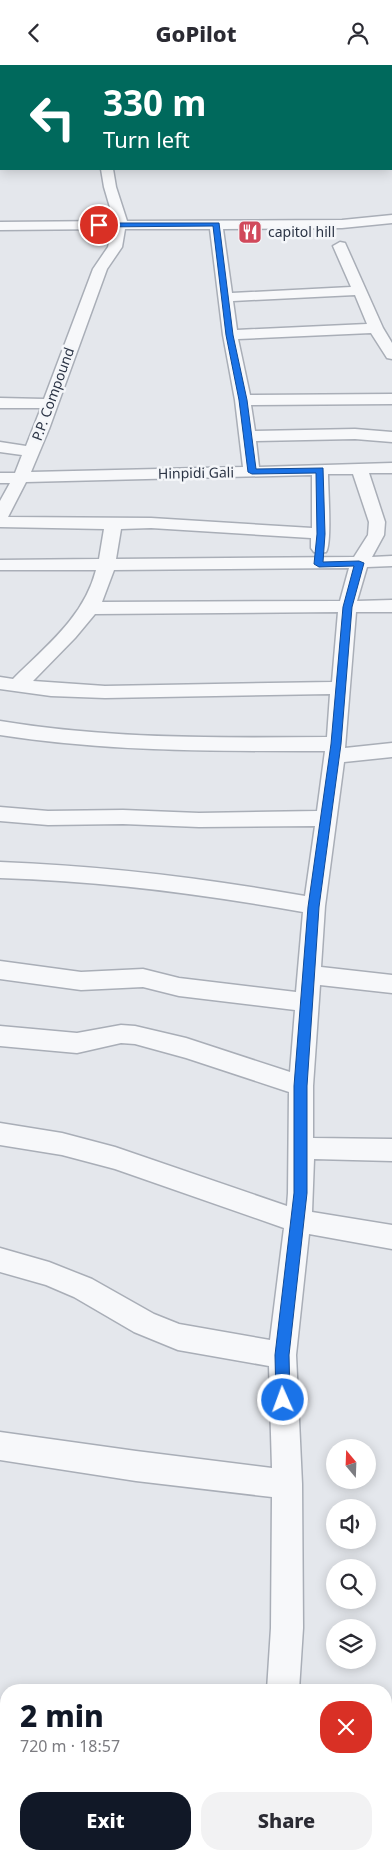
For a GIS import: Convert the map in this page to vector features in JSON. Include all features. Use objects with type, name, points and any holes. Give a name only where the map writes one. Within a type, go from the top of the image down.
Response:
[{"type":"street","points":[[107,170],[110,187],[121,220],[120,225]]},
{"type":"street","points":[[0,226],[342,224],[392,219]]},
{"type":"street","points":[[216,224],[230,335],[243,400],[252,472]]},
{"type":"street","name":"P.P. Compound","points":[[0,517],[32,452],[100,269],[115,247],[120,225]]},
{"type":"street","points":[[340,246],[376,328],[392,355]]},
{"type":"street","points":[[225,297],[359,291]]},
{"type":"street","points":[[230,335],[376,328]]},
{"type":"street","points":[[243,400],[392,399]]},
{"type":"street","points":[[0,403],[50,405]]},
{"type":"street","points":[[248,436],[355,434],[392,437]]},
{"type":"street","points":[[0,447],[32,452]]},
{"type":"street","name":"Hinpidi Gali","points":[[0,478],[392,468]]},
{"type":"street","points":[[283,1684],[286,1628],[287,1484],[282,1355],[301,1193],[300,1086],[314,907],[336,750],[347,607],[359,563],[378,530],[359,469]]},
{"type":"street","points":[[319,564],[321,534],[320,470]]},
{"type":"street","points":[[0,522],[151,523],[321,534]]},
{"type":"street","points":[[9,684],[79,622],[89,608],[100,585],[106,565],[113,524]]},
{"type":"street","points":[[0,565],[319,564],[392,561]]},
{"type":"street","points":[[89,608],[392,606]]},
{"type":"street","points":[[9,684],[51,690],[105,692],[341,688]]},
{"type":"street","points":[[0,728],[63,738],[134,744],[392,750]]},
{"type":"street","points":[[0,814],[48,818],[123,817],[199,820],[326,818]]},
{"type":"street","points":[[0,870],[38,871],[138,880],[240,893],[314,907]]},
{"type":"street","points":[[0,971],[81,981],[143,978],[179,987],[307,1002]]},
{"type":"street","points":[[309,975],[392,984]]},
{"type":"street","points":[[0,1036],[77,1043],[121,1034],[135,1035],[186,1048],[300,1086]]},
{"type":"street","points":[[0,1134],[62,1144],[115,1158],[298,1221],[392,1237]]},
{"type":"street","points":[[301,1148],[392,1150]]},
{"type":"street","points":[[0,1260],[49,1274],[83,1288],[144,1323],[178,1337],[282,1355]]},
{"type":"street","points":[[0,1446],[136,1466],[287,1484]]},
{"type":"place","name":"capitol hill","points":[[250,232]]},
{"type":"route","points":[[99,225],[216,224],[230,335],[243,400],[252,472],[320,470],[321,534],[319,564],[359,563],[347,607],[336,744],[314,907],[300,1086],[301,1193],[282,1355],[283,1400]]}]
